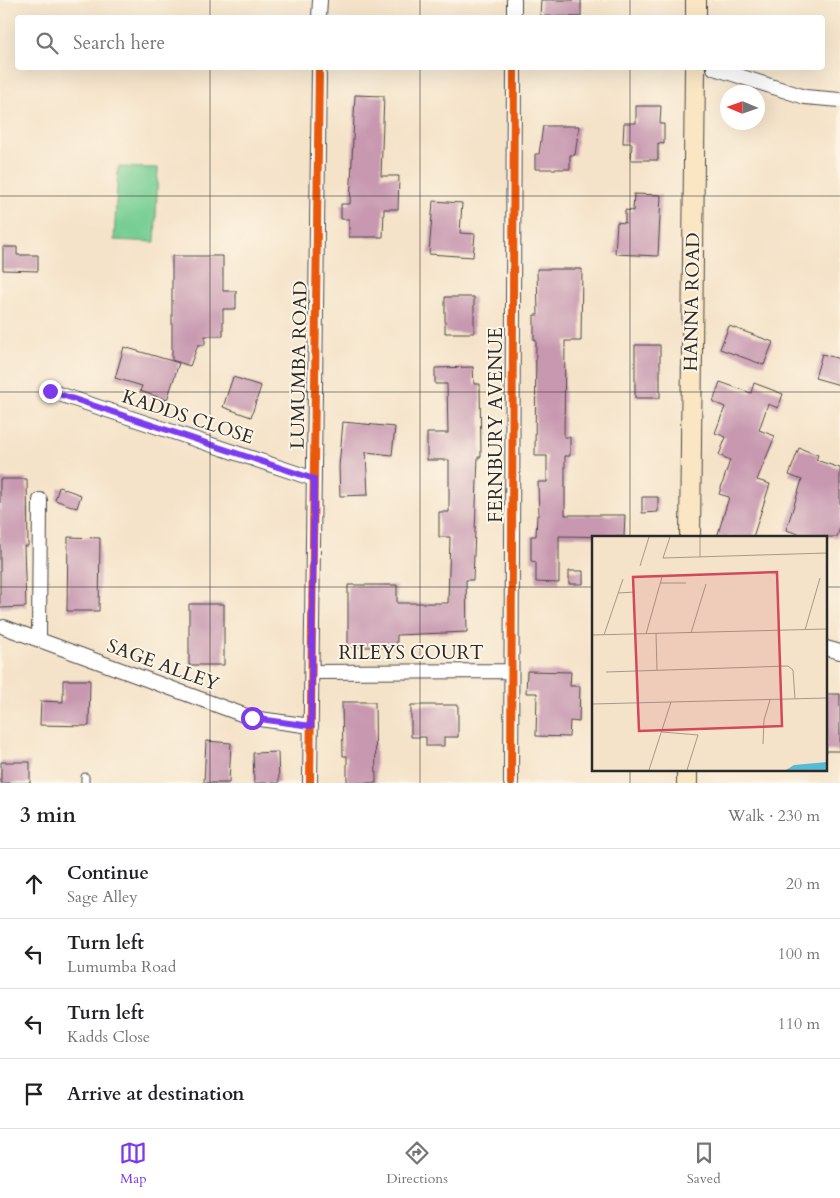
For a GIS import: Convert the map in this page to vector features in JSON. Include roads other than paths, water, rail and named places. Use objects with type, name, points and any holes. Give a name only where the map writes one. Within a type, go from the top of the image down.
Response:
[{"type":"street","points":[[319,15],[320,0]]},
{"type":"street","points":[[514,0],[514,15]]},
{"type":"street","points":[[696,0],[696,15]]},
{"type":"street","name":"LUMUMBA ROAD","points":[[310,783],[319,70]]},
{"type":"street","name":"FERNBURY AVENUE","points":[[511,783],[514,70]]},
{"type":"street","name":"HANNA ROAD","points":[[690,536],[695,70]]},
{"type":"street","points":[[720,70],[805,97],[840,100]]},
{"type":"street","name":"KADDS CLOSE","points":[[50,391],[314,479]]},
{"type":"street","points":[[39,639],[40,500]]},
{"type":"street","name":"SAGE ALLEY","points":[[4,627],[252,718],[311,726]]},
{"type":"street","name":"RILEYS COURT","points":[[312,672],[511,671]]},
{"type":"street","points":[[687,783],[688,770]]}]
